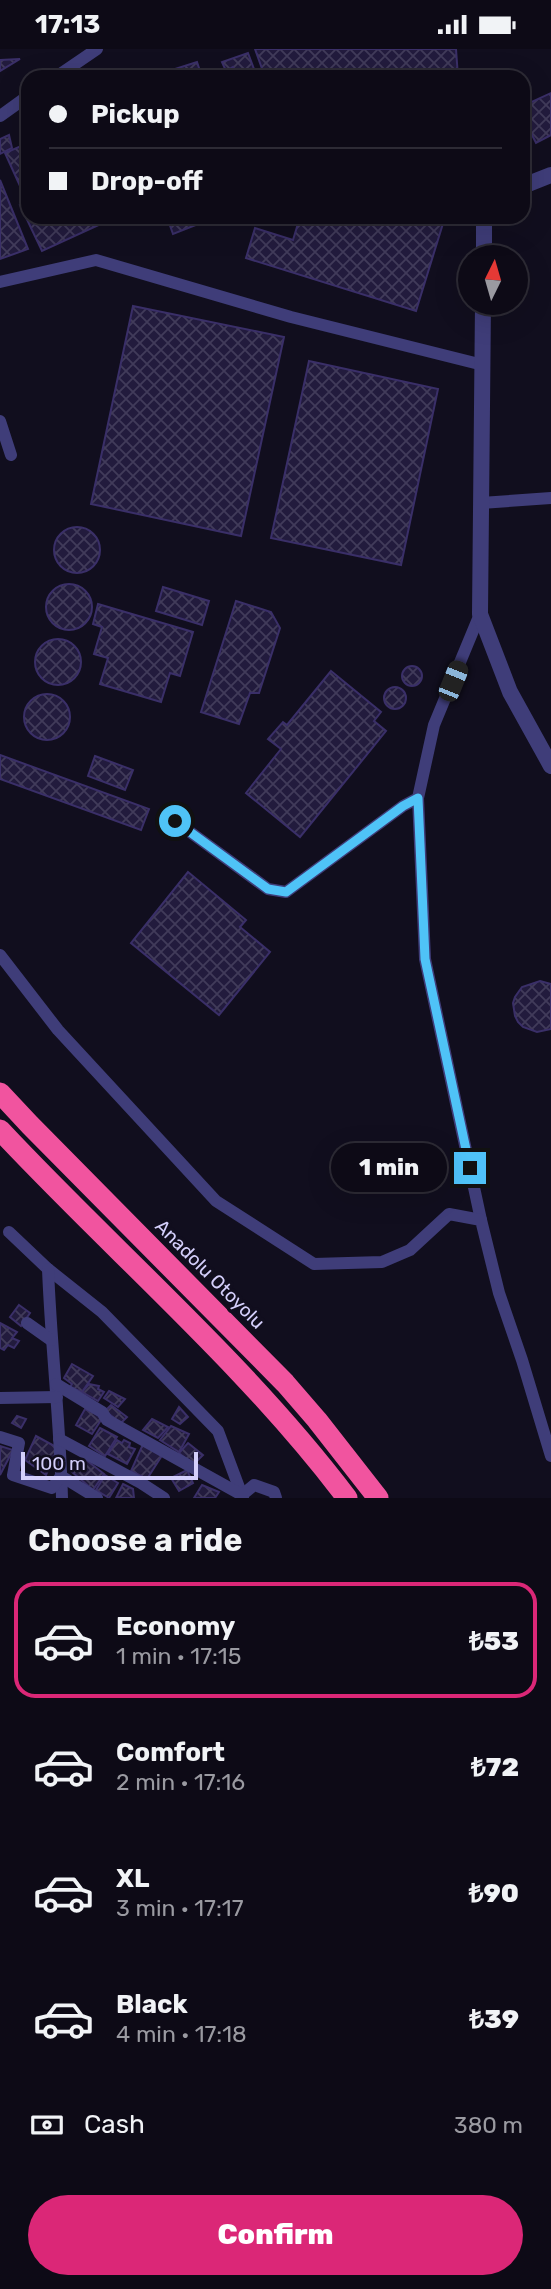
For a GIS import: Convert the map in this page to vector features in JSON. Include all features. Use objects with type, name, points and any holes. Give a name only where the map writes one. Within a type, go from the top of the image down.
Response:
[{"type":"highway","name":"Anadolu Otoyolu","points":[[0,1093],[285,1383],[378,1498]]},
{"type":"highway","points":[[0,1130],[251,1384],[347,1498]]},
{"type":"street","points":[[66,70],[97,49]]},
{"type":"street","points":[[0,116],[21,101]]},
{"type":"street","points":[[530,183],[551,175]]},
{"type":"street","points":[[484,224],[484,245]]},
{"type":"street","points":[[0,282],[96,260],[291,317],[482,365]]},
{"type":"street","points":[[483,315],[480,614],[510,692],[551,766]]},
{"type":"street","points":[[0,421],[11,456]]},
{"type":"street","points":[[481,503],[551,498]]},
{"type":"street","points":[[480,614],[434,725],[418,798],[425,959],[499,1293],[551,1456]]},
{"type":"street","points":[[175,821],[268,889],[286,892],[403,806],[418,798]]},
{"type":"street","points":[[0,955],[58,1030],[216,1201],[314,1264],[382,1262],[410,1250],[449,1214],[481,1220]]},
{"type":"street","points":[[9,1232],[48,1269],[102,1313],[218,1431],[242,1496]]},
{"type":"street","points":[[48,1269],[62,1498]]},
{"type":"street","points":[[27,1322],[51,1339]]},
{"type":"street","points":[[0,1398],[57,1390],[102,1412],[107,1420],[242,1496]]},
{"type":"street","points":[[0,1437],[19,1443],[13,1475],[52,1488],[61,1476]]},
{"type":"street","points":[[59,1439],[164,1498]]},
{"type":"street","points":[[61,1476],[97,1498]]},
{"type":"street","points":[[137,1498],[141,1483]]},
{"type":"street","points":[[242,1496],[254,1485],[274,1492],[276,1498]]},
{"type":"building","points":[[255,49],[456,49],[458,70],[262,70]]},
{"type":"building","points":[[248,53],[254,70],[234,70],[233,67],[226,70],[222,62]]},
{"type":"building","points":[[20,59],[0,71],[0,60]]},
{"type":"building","points":[[197,62],[200,70],[172,70]]},
{"type":"building","points":[[551,93],[551,135],[536,143],[530,131],[530,103]]},
{"type":"building","points":[[9,135],[12,148],[0,154],[0,139]]},
{"type":"building","points":[[21,146],[21,186],[20,186],[5,153]]},
{"type":"building","points":[[0,180],[28,249],[0,259]]},
{"type":"building","points":[[29,224],[101,224],[42,251]]},
{"type":"building","points":[[169,224],[198,224],[173,234]]},
{"type":"building","points":[[298,224],[443,224],[416,311],[246,258],[255,228],[293,240]]},
{"type":"building","points":[[133,306],[284,337],[241,536],[91,504]]},
{"type":"building","points":[[309,361],[438,389],[401,565],[271,538]]},
{"type":"building","points":[[77,527],[94,533],[100,550],[94,567],[77,573],[60,567],[54,550],[60,533]]},
{"type":"building","points":[[69,584],[86,590],[92,607],[86,624],[69,630],[52,624],[46,607],[52,590]]},
{"type":"building","points":[[163,587],[209,601],[202,625],[156,611]]},
{"type":"building","points":[[236,601],[271,612],[280,628],[259,693],[250,693],[239,724],[201,712]]},
{"type":"building","points":[[98,604],[193,632],[180,676],[170,673],[161,702],[100,684],[108,658],[94,654],[102,627],[93,624]]},
{"type":"building","points":[[58,639],[75,645],[81,662],[75,679],[58,685],[41,679],[35,662],[41,645]]},
{"type":"building","points":[[412,666],[419,669],[422,676],[419,683],[412,686],[405,683],[402,676],[405,669]]},
{"type":"building","points":[[331,671],[381,712],[374,721],[386,731],[300,837],[246,793],[281,749],[268,739],[283,722],[287,725]]},
{"type":"building","points":[[395,687],[403,690],[406,698],[403,706],[395,709],[387,706],[384,698],[387,690]]},
{"type":"building","points":[[47,694],[64,700],[70,717],[64,734],[47,740],[30,734],[24,717],[30,700]]},
{"type":"building","points":[[0,755],[149,809],[141,830],[0,779]]},
{"type":"building","points":[[95,756],[133,770],[125,790],[88,776]]},
{"type":"building","points":[[188,872],[246,920],[240,927],[270,952],[219,1015],[131,943]]},
{"type":"building","points":[[540,981],[551,984],[551,1029],[537,1032],[518,1022],[513,1003],[522,987]]},
{"type":"building","points":[[19,1305],[30,1313],[21,1326],[10,1317]]},
{"type":"building","points":[[0,1323],[17,1332],[12,1338],[19,1341],[14,1348],[8,1345],[4,1350],[0,1348]]},
{"type":"building","points":[[72,1364],[93,1376],[82,1392],[70,1387],[72,1384],[64,1378]]},
{"type":"building","points":[[89,1384],[99,1386],[98,1389],[104,1392],[98,1401],[82,1392]]},
{"type":"building","points":[[109,1391],[125,1399],[118,1407],[104,1398]]},
{"type":"building","points":[[111,1405],[127,1417],[121,1423],[105,1411]]},
{"type":"building","points":[[179,1407],[188,1417],[180,1424],[172,1419]]},
{"type":"building","points":[[85,1409],[103,1417],[92,1434],[76,1425]]},
{"type":"building","points":[[17,1416],[26,1419],[21,1428],[12,1423]]},
{"type":"building","points":[[152,1419],[168,1427],[158,1438],[143,1430]]},
{"type":"building","points":[[171,1426],[189,1434],[179,1452],[160,1440]]},
{"type":"building","points":[[100,1428],[117,1437],[105,1456],[89,1446]]},
{"type":"building","points":[[36,1436],[58,1448],[46,1475],[25,1460]]},
{"type":"building","points":[[117,1440],[130,1443],[129,1447],[135,1449],[127,1464],[108,1454]]},
{"type":"building","points":[[188,1443],[203,1455],[193,1465],[179,1453]]},
{"type":"building","points":[[143,1444],[163,1454],[147,1479],[131,1471]]},
{"type":"building","points":[[0,1446],[13,1450],[0,1475]]},
{"type":"building","points":[[85,1459],[104,1474],[93,1490],[72,1472]]},
{"type":"building","points":[[187,1470],[193,1483],[179,1491],[171,1478]]},
{"type":"building","points":[[105,1475],[118,1483],[109,1498],[96,1490]]},
{"type":"building","points":[[123,1484],[133,1489],[134,1498],[116,1498]]},
{"type":"building","points":[[202,1485],[219,1492],[215,1498],[194,1498]]},
{"type":"route","points":[[175,821],[268,889],[286,892],[403,806],[418,798],[425,959],[470,1168]]}]
